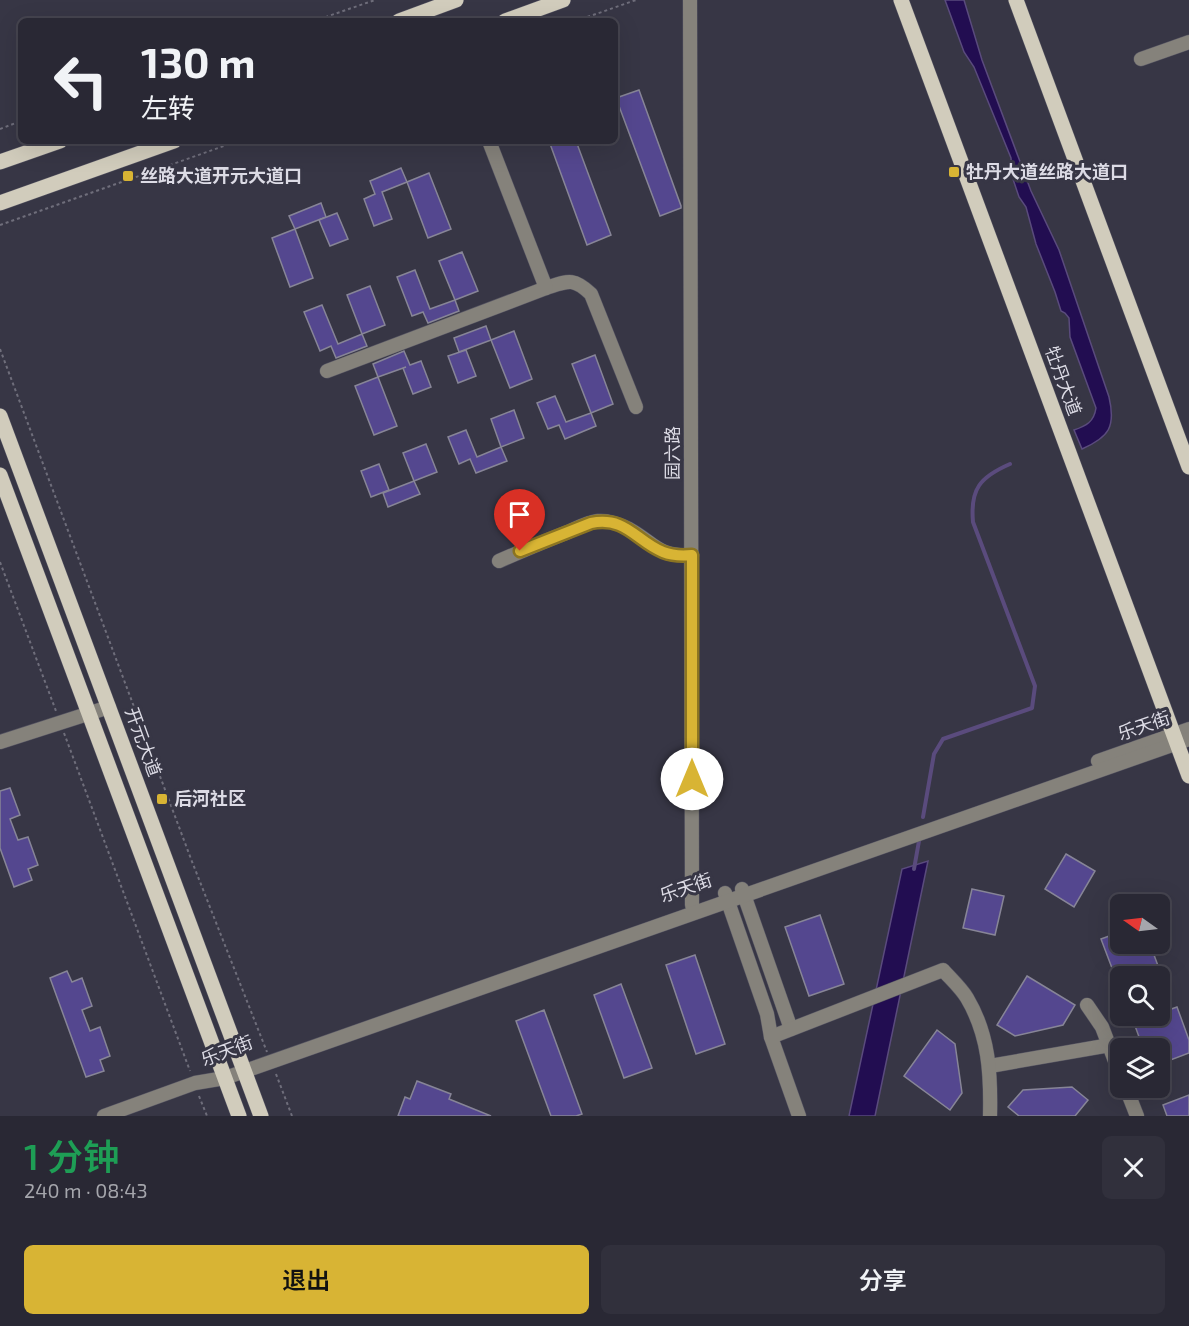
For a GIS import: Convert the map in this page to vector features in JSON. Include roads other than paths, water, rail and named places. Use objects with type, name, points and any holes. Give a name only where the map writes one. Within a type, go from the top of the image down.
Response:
[{"type":"main road","points":[[407,18],[456,0]]},
{"type":"main road","points":[[513,18],[563,0]]},
{"type":"main road","name":"牡丹大道","points":[[901,0],[1180,739],[1189,777]]},
{"type":"main road","points":[[1016,0],[1189,467]]},
{"type":"main road","points":[[0,162],[51,144]]},
{"type":"main road","points":[[0,203],[166,144]]},
{"type":"main road","name":"开元大道","points":[[0,416],[261,1116]]},
{"type":"main road","points":[[0,475],[239,1116]]},
{"type":"street","name":"园六路","points":[[690,0],[692,905]]},
{"type":"street","points":[[1141,59],[1189,42]]},
{"type":"street","points":[[490,144],[546,288]]},
{"type":"street","points":[[327,371],[566,282],[580,284],[591,294],[636,407]]},
{"type":"street","points":[[499,561],[601,521],[629,529],[653,547],[667,554],[692,555]]},
{"type":"street","points":[[0,742],[109,707]]},
{"type":"street","name":"乐天街","points":[[104,1116],[195,1083],[224,1076],[1180,739],[1189,729]]},
{"type":"street","points":[[743,892],[791,1029]]},
{"type":"street","points":[[727,897],[767,1014],[771,1037],[799,1116]]},
{"type":"street","name":"乐天街","points":[[270,1059],[692,905],[727,897]]},
{"type":"street","points":[[771,1037],[943,970],[967,997],[984,1035],[990,1066],[990,1116]]},
{"type":"street","points":[[990,1066],[1110,1046],[1102,1027],[1087,1005]]},
{"type":"street","points":[[1130,1098],[1137,1116]]},
{"type":"waterway","points":[[923,817],[934,754],[943,739],[1032,708],[1035,686],[973,522],[972,511],[975,493],[984,479],[1010,464]]},
{"type":"waterway","points":[[914,869],[919,841]]},
{"type":"place","name":"牡丹大道丝路大道口","points":[[954,172]]},
{"type":"place","name":"丝路大道开元大道口","points":[[128,176]]},
{"type":"place","name":"后河社区","points":[[162,799]]}]
